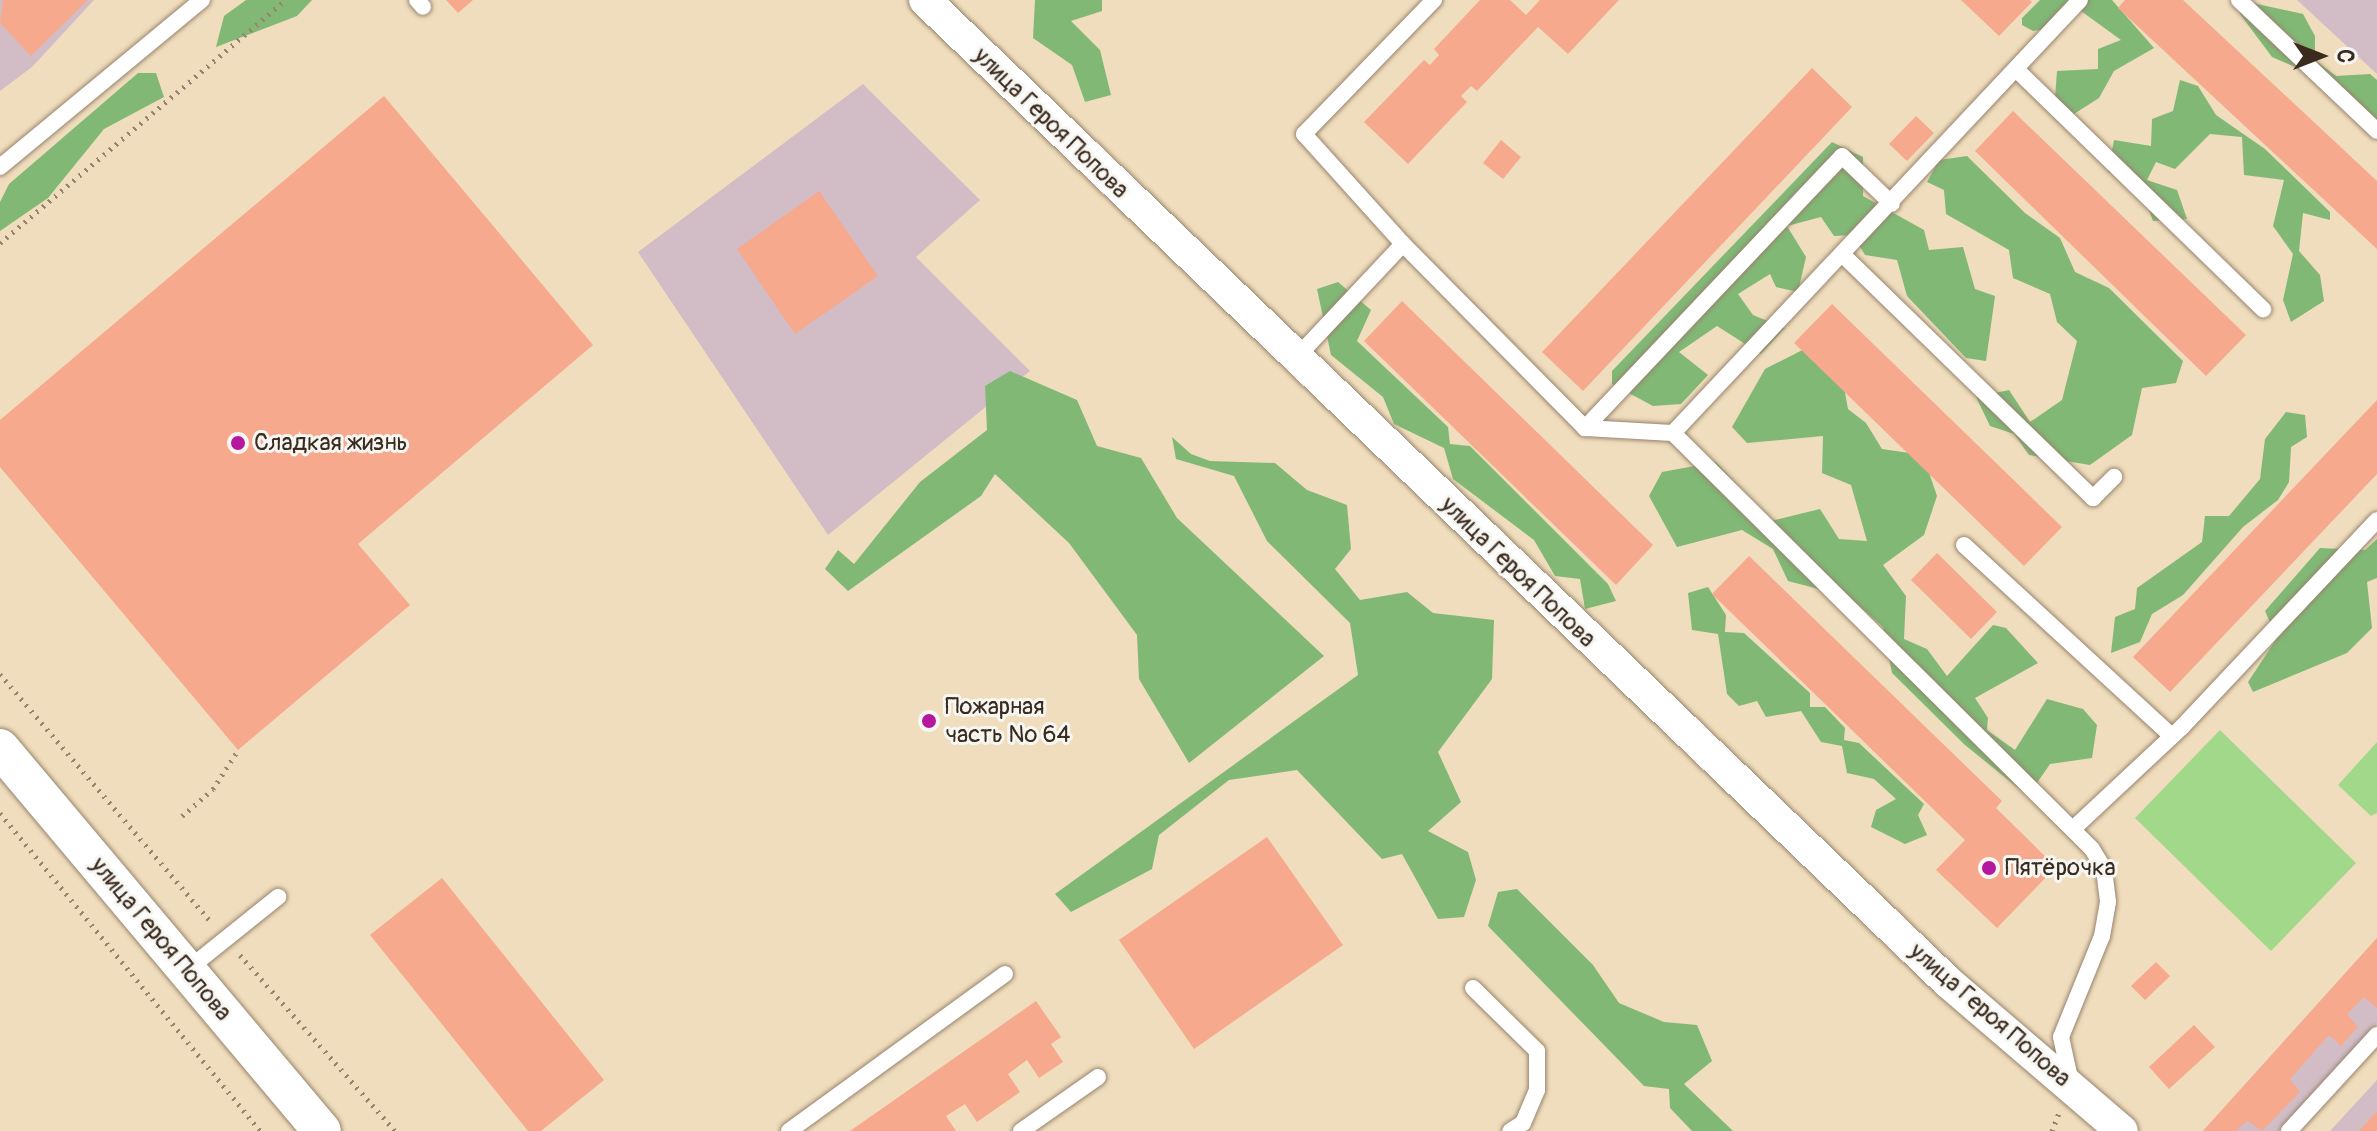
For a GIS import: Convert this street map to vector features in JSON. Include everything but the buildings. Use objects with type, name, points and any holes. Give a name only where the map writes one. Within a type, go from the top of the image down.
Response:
[{"type":"street","name":"улица Героя Попова","points":[[937,4],[1295,359],[1948,982],[2122,1131]]},
{"type":"street","name":"улица Героя Попова","points":[[0,748],[322,1131]]},
{"type":"lane","points":[[0,167],[202,0]]},
{"type":"lane","points":[[1434,0],[1304,134],[1403,244],[1585,428],[1673,433],[2073,829],[2104,869],[2108,902],[2102,936],[2061,1037],[2071,1087]]},
{"type":"lane","points":[[1673,433],[2018,71],[2080,0]]},
{"type":"lane","points":[[2239,0],[2377,131]]},
{"type":"lane","points":[[2018,71],[2263,309]]},
{"type":"lane","points":[[1585,428],[1842,156],[1892,204]]},
{"type":"lane","points":[[1295,359],[1403,244]]},
{"type":"lane","points":[[1843,255],[2093,498],[2114,477]]},
{"type":"lane","points":[[2073,829],[2172,736],[2377,520]]},
{"type":"lane","points":[[1964,545],[2172,736]]},
{"type":"lane","points":[[187,970],[278,897]]},
{"type":"lane","points":[[789,1131],[1005,974]]},
{"type":"lane","points":[[1473,988],[1537,1051],[1537,1090],[1520,1128]]},
{"type":"lane","points":[[2289,1131],[2377,1035]]},
{"type":"lane","points":[[1021,1131],[1098,1077]]},
{"type":"path","points":[[0,243],[286,0]]},
{"type":"path","points":[[0,674],[395,1131]]},
{"type":"path","points":[[182,816],[213,789],[238,750]]},
{"type":"path","points":[[0,813],[260,1131]]},
{"type":"shaded area","points":[[0,0],[94,0],[32,67],[0,91]]},
{"type":"shaded area","points":[[2297,0],[2377,0],[2377,74]]},
{"type":"shaded area","points":[[863,84],[980,200],[916,257],[1030,371],[828,535],[638,252]]},
{"type":"shaded area","points":[[2377,938],[2377,1024],[2279,1131],[2203,1131]]},
{"type":"shaded area","points":[[2377,1080],[2377,1131],[2330,1131]]},
{"type":"green space","points":[[246,0],[312,0],[297,16],[216,47],[224,16]]},
{"type":"green space","points":[[1035,0],[1102,0],[1102,11],[1071,21],[1100,50],[1111,95],[1085,102],[1072,65],[1033,38]]},
{"type":"green space","points":[[2040,0],[2112,0],[2154,48],[2114,71],[2099,98],[2074,114],[2055,98],[2057,71],[2098,69],[2098,49],[2121,40],[2081,11],[2063,26],[2033,31],[2022,25],[2022,18]]},
{"type":"green space","points":[[2239,0],[2303,14],[2315,36],[2315,60],[2336,76],[2370,74],[2377,80],[2377,122],[2330,82],[2272,57],[2240,14]]},
{"type":"green space","points":[[138,73],[156,73],[164,97],[104,129],[48,198],[0,231],[0,202],[9,184]]},
{"type":"green space","points":[[2180,80],[2198,86],[2216,115],[2265,149],[2330,212],[2330,220],[2303,213],[2299,251],[2320,275],[2324,301],[2291,322],[2283,300],[2293,254],[2273,226],[2284,180],[2244,175],[2242,137],[2210,134],[2175,169],[2156,162],[2147,180],[2177,190],[2187,219],[2153,221],[2138,180],[2108,172],[2114,140],[2151,146],[2152,119],[2173,111]]},
{"type":"green space","points":[[1832,142],[1863,157],[1863,196],[1924,230],[1929,250],[1963,247],[1975,289],[1995,296],[1986,361],[1966,358],[1907,296],[1897,260],[1865,255],[1853,235],[1834,236],[1821,217],[1787,226],[1806,257],[1798,292],[1776,287],[1770,274],[1738,294],[1753,315],[1785,328],[1761,354],[1717,326],[1679,352],[1708,375],[1681,404],[1653,406],[1612,384],[1612,371]]},
{"type":"green space","points":[[1967,156],[2025,213],[2060,238],[2075,272],[2109,288],[2183,361],[2176,383],[2142,388],[2132,435],[2090,465],[2029,455],[2014,434],[1990,426],[1976,397],[2009,390],[2030,422],[2062,400],[2077,341],[2057,322],[2050,294],[2013,278],[2009,250],[1946,214],[1944,190],[1927,182],[1939,160]]},
{"type":"green space","points":[[1338,282],[1371,310],[1357,341],[1448,427],[1450,444],[1470,446],[1608,584],[1616,601],[1585,609],[1580,579],[1555,576],[1534,540],[1453,479],[1444,448],[1394,424],[1383,397],[1331,355],[1317,289]]},
{"type":"green space","points":[[1822,340],[1841,371],[1848,409],[1866,423],[1882,449],[1923,455],[1937,496],[1924,535],[1883,565],[1906,596],[1904,639],[1927,649],[1947,676],[1993,625],[2006,628],[2038,663],[1975,698],[1988,718],[1987,730],[2015,750],[2047,699],[2083,709],[2097,725],[2092,758],[2050,764],[2028,796],[1965,745],[1892,673],[1883,627],[1849,597],[1788,581],[1773,549],[1742,530],[1677,547],[1649,496],[1662,472],[1716,462],[1771,521],[1820,509],[1839,539],[1867,541],[1851,485],[1822,473],[1823,436],[1747,443],[1732,427],[1765,369]]},
{"type":"green space","points":[[1010,371],[1077,400],[1097,446],[1141,458],[1177,518],[1324,656],[1189,763],[1139,679],[1137,635],[1069,543],[995,474],[981,496],[848,591],[825,569],[838,550],[854,564],[920,482],[987,430],[985,386]]},
{"type":"green space","points":[[2286,412],[2305,415],[2307,437],[2291,447],[2289,482],[2278,500],[2243,527],[2183,595],[2152,614],[2140,642],[2111,653],[2115,617],[2135,609],[2137,588],[2202,542],[2205,516],[2229,516],[2260,479],[2265,439]]},
{"type":"green space","points":[[1172,437],[1191,454],[1210,461],[1275,463],[1307,490],[1347,505],[1351,549],[1335,569],[1360,600],[1407,592],[1433,613],[1494,620],[1492,679],[1438,752],[1461,802],[1428,831],[1468,852],[1476,880],[1464,917],[1438,919],[1402,854],[1382,859],[1297,770],[1229,780],[1159,835],[1152,869],[1071,912],[1055,894],[1358,675],[1350,623],[1267,541],[1234,476],[1176,459]]},
{"type":"green space","points":[[2377,539],[2377,578],[2367,582],[2372,628],[2347,653],[2253,692],[2248,682],[2277,638],[2265,611],[2320,548],[2365,550]]},
{"type":"green space","points":[[1708,587],[1726,615],[1725,632],[1744,633],[1810,693],[1810,707],[1825,707],[1845,728],[1844,740],[1859,743],[1924,804],[1918,815],[1927,835],[1905,844],[1871,827],[1876,810],[1896,799],[1874,779],[1847,773],[1842,746],[1821,742],[1801,711],[1766,717],[1757,701],[1739,706],[1727,694],[1718,634],[1692,630],[1688,593]]},
{"type":"green space","points":[[2220,730],[2356,863],[2271,951],[2135,818]]},
{"type":"green space","points":[[2377,742],[2377,813],[2371,816],[2338,785]]},
{"type":"green space","points":[[1517,889],[1593,965],[1619,1003],[1664,1022],[1697,1025],[1712,1061],[1684,1084],[1733,1131],[1692,1131],[1670,1108],[1669,1089],[1644,1086],[1488,926],[1498,892]]},
{"type":"place","name":"Сладкая жизнь","points":[[238,443]]},
{"type":"place","name":"Пожарная часть № 64","points":[[929,721]]},
{"type":"place","name":"Пятёрочка","points":[[1989,868]]}]
